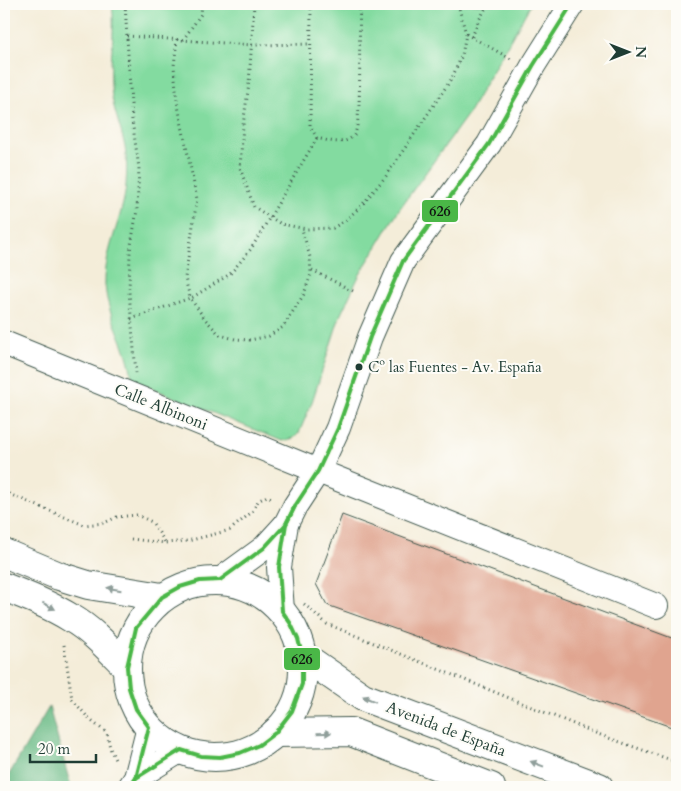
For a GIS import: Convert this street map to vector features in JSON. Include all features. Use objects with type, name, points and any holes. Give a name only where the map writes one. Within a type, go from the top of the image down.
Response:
[{"type":"main road","points":[[4,553],[59,576],[88,585],[162,597]]},
{"type":"main road","points":[[220,580],[243,585],[291,606],[291,624],[298,639],[302,655],[302,684],[292,711],[275,733],[246,751],[220,757],[201,756],[182,750],[164,740],[148,727],[136,709],[129,688],[127,667],[136,628],[162,597],[180,587],[200,581],[220,580]]},
{"type":"main road","points":[[4,587],[73,618],[127,667]]},
{"type":"main road","name":"Avenida de España","points":[[302,655],[363,697],[599,787]]},
{"type":"main road","points":[[275,733],[351,732],[491,787]]},
{"type":"street","points":[[220,580],[264,548],[290,515],[318,471],[338,428],[370,337],[403,262],[489,144],[533,66],[572,4]]},
{"type":"street","name":"Calle Albinoni","points":[[4,343],[656,606]]},
{"type":"street","points":[[290,515],[279,567],[291,606]]},
{"type":"street","points":[[133,782],[148,727]]},
{"type":"street","points":[[133,782],[182,750]]},
{"type":"path","points":[[125,4],[132,120],[138,168],[137,210],[130,251],[129,292],[138,398]]},
{"type":"path","points":[[183,40],[201,14],[202,4]]},
{"type":"path","points":[[254,4],[249,84],[243,125],[240,168],[254,207],[282,224],[302,229],[333,228],[346,220],[362,205],[386,176],[452,78],[462,55],[466,34],[458,4]]},
{"type":"path","points":[[311,4],[310,126],[317,138],[337,142],[348,140],[355,134],[360,111],[358,23],[360,4]]},
{"type":"path","points":[[472,37],[488,4]]},
{"type":"path","points":[[466,34],[500,52]]},
{"type":"path","points":[[127,36],[252,45],[311,44]]},
{"type":"path","points":[[177,39],[174,66],[177,101],[197,199],[185,278],[190,298],[205,320],[220,335],[250,340],[268,336],[283,326],[304,294],[312,274],[310,257],[302,229]]},
{"type":"path","points":[[131,319],[190,298],[230,274],[251,249],[317,138]]},
{"type":"path","points":[[311,270],[353,291]]},
{"type":"path","points":[[4,492],[84,525],[104,523],[117,517],[137,515],[152,522],[165,543]]},
{"type":"path","points":[[131,539],[165,543],[188,541],[230,530],[252,512],[258,501],[267,496],[290,515]]},
{"type":"path","points":[[291,606],[327,624],[602,736],[677,762]]},
{"type":"path","points":[[64,645],[72,699],[90,720],[107,732],[110,748],[116,762],[133,782]]},
{"type":"green space","points":[[112,4],[531,4],[468,114],[398,211],[359,276],[340,316],[312,402],[299,433],[294,438],[282,441],[132,380],[127,356],[110,310],[105,285],[107,259],[124,198],[127,175],[125,147],[111,87]]},
{"type":"green space","points":[[49,707],[71,787],[4,787],[4,783]]},
{"type":"building","points":[[342,515],[677,640],[677,729],[327,605],[316,584]]},
{"type":"transit line","name":"626","points":[[130,787],[136,778],[181,750],[201,756],[220,757],[240,753],[259,745],[275,733],[292,711],[302,684],[302,655],[298,639],[282,611],[279,567],[286,524],[295,506],[318,471],[338,428],[370,337],[403,261],[489,144],[533,66],[572,4]]},
{"type":"transit line","name":"626","points":[[130,787],[136,778],[149,727],[136,709],[129,688],[127,667],[136,628],[162,597],[180,587],[200,581],[220,580],[264,548],[286,524],[295,506]]},
{"type":"place","name":"Cº las Fuentes - Av. España","points":[[359,367]]}]
